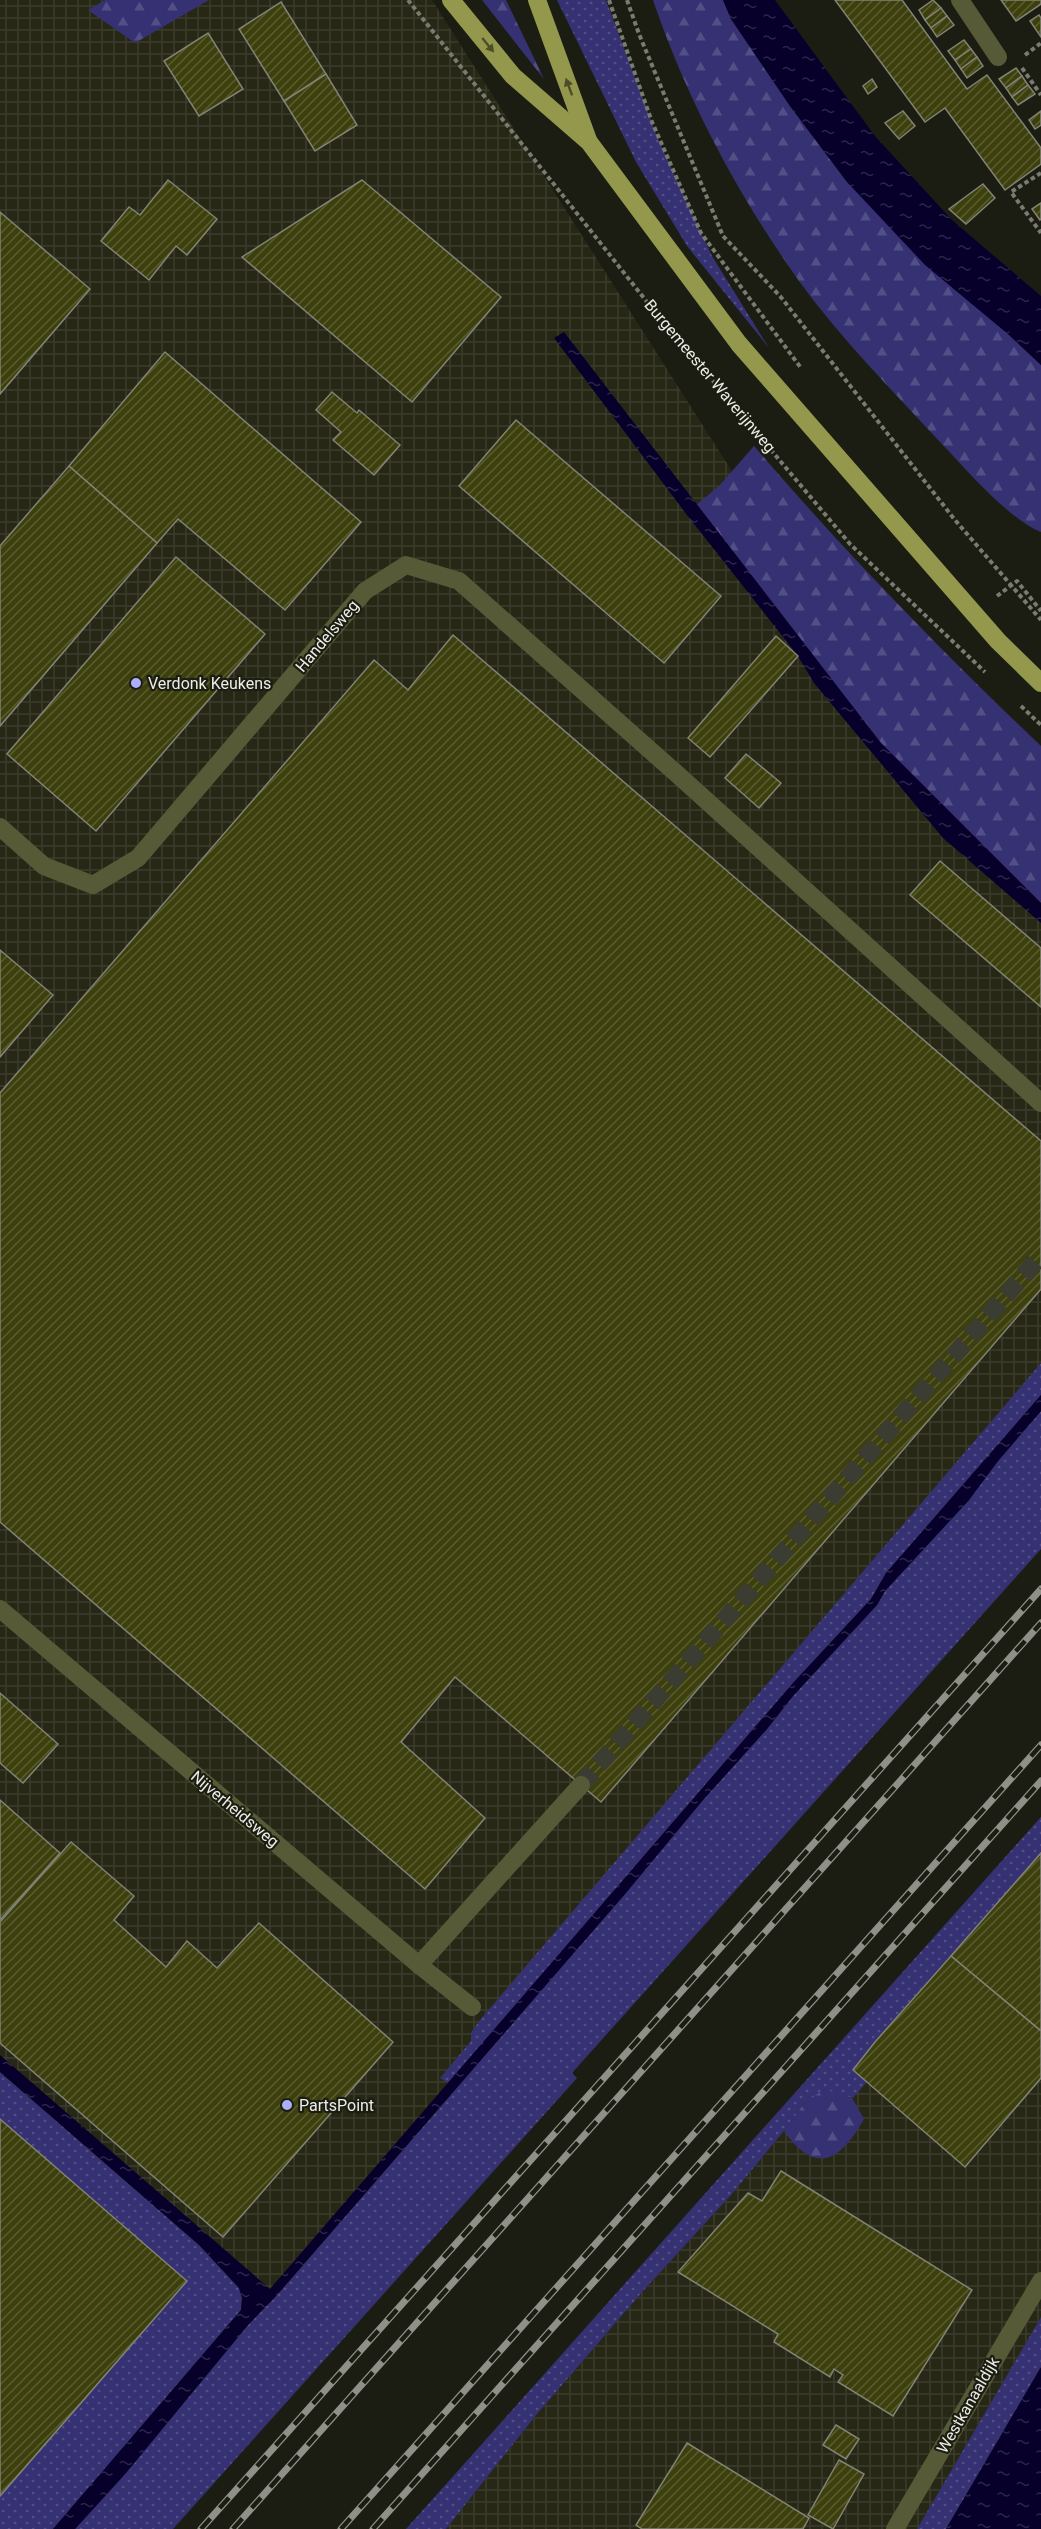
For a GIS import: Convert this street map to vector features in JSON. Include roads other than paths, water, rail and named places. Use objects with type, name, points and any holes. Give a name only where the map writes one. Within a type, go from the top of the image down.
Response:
[{"type":"main road","points":[[451,0],[513,76],[589,142],[740,344],[998,641],[1041,683]]},
{"type":"main road","points":[[537,0],[589,142]]},
{"type":"street","points":[[960,0],[998,57]]},
{"type":"street","name":"Handelsweg","points":[[0,827],[44,866],[93,885],[138,858],[365,591],[406,565],[459,581],[677,774],[1041,1103]]},
{"type":"street","name":"Nijverheidsweg","points":[[0,1609],[419,1965],[472,2007]]},
{"type":"street","points":[[419,1965],[581,1785]]},
{"type":"street","name":"Westkanaaldijk","points":[[895,2529],[1041,2282]]},
{"type":"water","points":[[723,0],[775,0],[875,136],[952,220],[1041,296],[1041,365],[1009,335],[925,265],[847,182],[790,106],[731,19]]},
{"type":"water","points":[[564,332],[881,743],[1041,903],[1041,923],[943,838],[814,683],[798,656],[687,515],[554,338]]},
{"type":"water","points":[[1041,1395],[1041,1411],[998,1461],[969,1500],[793,1696],[625,1894],[277,2295],[248,2325],[126,2473],[75,2529],[53,2529],[241,2310],[242,2298],[239,2288],[199,2245],[0,2072],[0,2055],[270,2289],[793,1683],[871,1599],[886,1573]]},
{"type":"water","points":[[1041,2367],[1041,2529],[946,2529]]},
{"type":"tunnel","points":[[581,1785],[1041,1255]]},
{"type":"railway","points":[[201,2529],[1041,1589]]},
{"type":"railway","points":[[233,2529],[1041,1623]]},
{"type":"railway","points":[[341,2529],[1041,1745]]},
{"type":"railway","points":[[373,2529],[1041,1781]]},
{"type":"place","name":"Verdonk Keukens","points":[[136,683]]},
{"type":"place","name":"PartsPoint","points":[[287,2105]]}]
